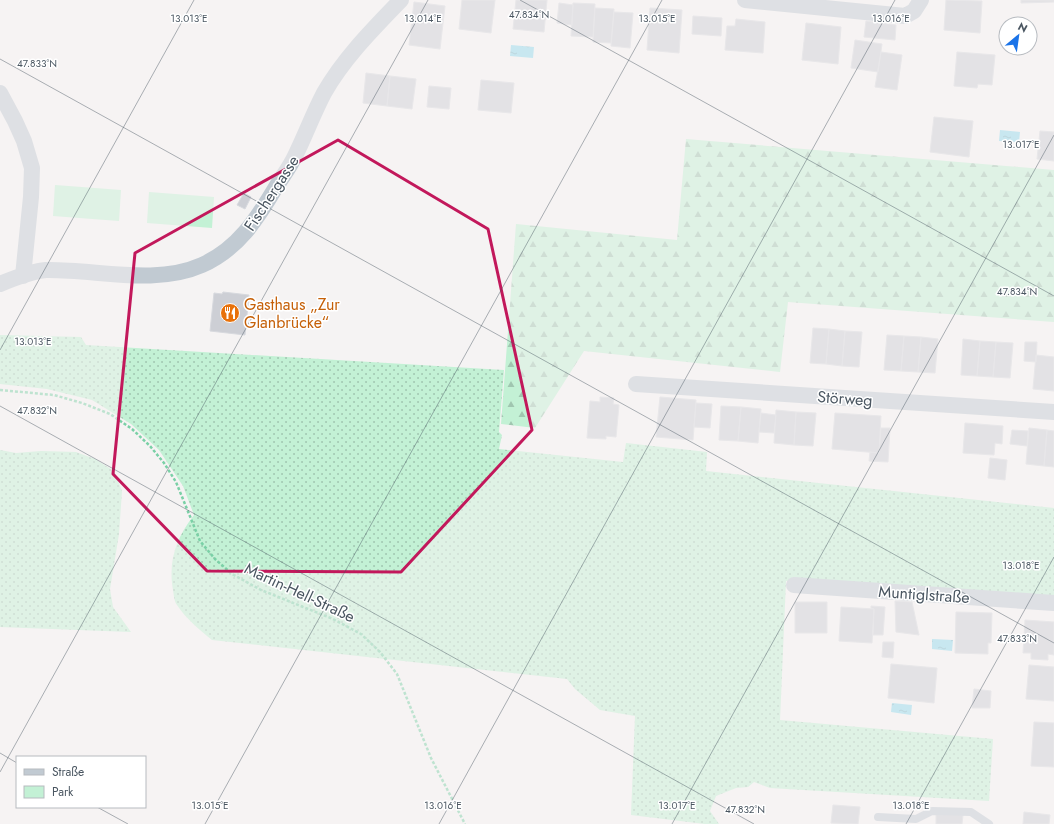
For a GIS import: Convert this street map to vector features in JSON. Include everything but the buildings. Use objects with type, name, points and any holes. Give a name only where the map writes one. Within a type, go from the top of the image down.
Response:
[{"type":"street","name":"Fischergasse","points":[[0,284],[11,279],[45,270],[167,275],[202,265],[224,252],[246,233],[263,209],[294,158],[324,93],[360,43],[401,0]]},
{"type":"street","points":[[745,0],[904,16],[914,11],[921,0]]},
{"type":"street","points":[[0,93],[15,120],[24,141],[32,168],[32,198],[23,276]]},
{"type":"street","name":"Störweg","points":[[636,384],[1054,412]]},
{"type":"street","name":"Muntiglstraße","points":[[794,585],[1054,603]]},
{"type":"lane","points":[[878,817],[916,819],[932,811],[971,812],[989,824]]},
{"type":"path","name":"Martin-Hell-Straße","points":[[0,390],[54,395],[82,403],[110,414],[132,429],[150,446],[176,482],[200,541],[232,574],[261,590],[332,620],[360,634],[380,652],[397,674],[431,758],[465,824]]},
{"type":"highlighted area","points":[[338,140],[488,229],[532,430],[401,572],[207,571],[113,474],[135,253]]},
{"type":"green space","points":[[686,139],[1054,170],[1054,322],[788,302],[780,372],[584,351],[535,428],[501,424],[516,224],[677,240]]},
{"type":"green space","points":[[55,185],[121,190],[119,221],[53,216]]},
{"type":"green space","points":[[149,192],[214,197],[212,228],[147,223]]},
{"type":"green space","points":[[0,335],[81,337],[86,345],[504,370],[499,432],[502,435],[499,449],[623,462],[626,443],[707,452],[706,471],[1054,508],[1054,599],[786,581],[780,720],[993,739],[989,801],[770,788],[754,782],[748,787],[736,788],[716,796],[710,811],[719,824],[705,824],[631,815],[635,716],[600,710],[575,689],[567,679],[212,640],[189,620],[175,600],[172,569],[175,550],[182,532],[194,515],[183,486],[159,450],[131,424],[92,400],[47,389],[0,384]]},
{"type":"green space","points":[[0,450],[16,453],[41,451],[76,452],[95,459],[114,471],[122,491],[119,534],[110,589],[113,607],[131,632],[0,627]]},
{"type":"water","points":[[511,45],[534,47],[533,58],[510,56]]},
{"type":"water","points":[[1000,130],[1020,132],[1019,142],[999,141]]},
{"type":"water","points":[[932,639],[953,640],[952,651],[932,649]]},
{"type":"water","points":[[892,703],[912,705],[911,715],[891,712]]},
{"type":"place","name":"Gasthaus „Zur Glanbrücke“","points":[[230,313]]}]
